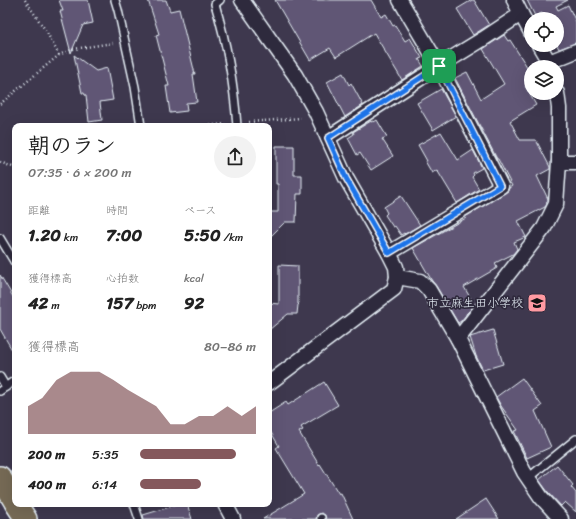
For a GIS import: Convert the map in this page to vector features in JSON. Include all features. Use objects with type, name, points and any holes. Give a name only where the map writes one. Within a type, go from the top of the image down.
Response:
[{"type":"main road","points":[[0,477],[12,496]]},
{"type":"main road","points":[[18,507],[26,519]]},
{"type":"street","points":[[242,0],[295,75],[316,112],[346,178],[396,267],[397,277],[394,289],[272,381]]},
{"type":"street","points":[[389,253],[500,186],[439,66],[400,0]]},
{"type":"street","points":[[514,0],[524,21]]},
{"type":"street","points":[[328,138],[520,14]]},
{"type":"street","points":[[559,60],[576,51]]},
{"type":"street","points":[[458,339],[544,228],[556,204],[559,162],[558,100]]},
{"type":"street","points":[[559,162],[576,162]]},
{"type":"street","points":[[397,277],[420,281],[429,290],[458,339],[524,472],[541,497],[561,519]]},
{"type":"street","points":[[227,507],[233,519]]},
{"type":"lane","points":[[115,0],[135,87],[141,123]]},
{"type":"lane","points":[[220,0],[215,4],[221,23],[230,66],[237,123]]},
{"type":"lane","points":[[0,238],[12,258]]},
{"type":"lane","points":[[0,377],[3,389],[12,382]]},
{"type":"lane","points":[[528,478],[576,439]]},
{"type":"lane","points":[[135,507],[139,519]]},
{"type":"path","points":[[25,0],[46,31],[59,55]]},
{"type":"path","points":[[0,104],[59,55],[74,49],[125,41]]},
{"type":"path","points":[[255,123],[300,118],[316,112]]},
{"type":"path","points":[[0,162],[12,167]]},
{"type":"building","points":[[59,0],[88,0],[93,23],[83,25],[71,53],[60,11],[63,11]]},
{"type":"building","points":[[148,0],[166,0],[170,11],[179,9],[195,74],[193,74],[197,102],[186,103],[187,111],[170,113],[166,86],[169,86],[156,35],[159,34]]},
{"type":"building","points":[[275,0],[371,0],[381,17],[386,14],[405,41],[410,38],[422,58],[419,59],[423,66],[402,80],[374,33],[336,57],[330,48],[310,60]]},
{"type":"building","points":[[474,0],[489,25],[473,35],[457,9]]},
{"type":"building","points":[[527,0],[568,0],[556,6],[558,10],[568,5],[576,22],[576,43],[564,47],[564,12],[533,12]]},
{"type":"building","points":[[504,35],[508,41],[510,40],[524,62],[524,100],[533,100],[536,105],[510,121],[520,140],[536,140],[550,167],[550,169],[537,176],[548,201],[546,202],[547,204],[545,207],[518,221],[526,237],[514,242],[517,249],[513,254],[495,263],[497,268],[464,287],[471,299],[468,301],[472,308],[458,323],[413,248],[466,218],[465,217],[508,191],[512,186],[455,78],[467,72],[481,99],[504,84],[483,49]]},
{"type":"building","points":[[74,55],[96,71],[107,68],[113,100],[100,102],[102,120],[89,122],[86,95],[82,93]]},
{"type":"building","points":[[343,73],[349,85],[351,83],[363,105],[345,117],[327,82]]},
{"type":"building","points":[[441,89],[456,116],[433,130],[417,103]]},
{"type":"building","points":[[377,120],[387,137],[382,139],[393,156],[371,170],[360,153],[357,155],[348,138],[354,134],[353,132],[371,121],[374,122]]},
{"type":"building","points":[[441,132],[458,160],[473,150],[482,168],[473,173],[474,175],[472,177],[479,189],[457,203],[437,170],[432,173],[418,145]]},
{"type":"building","points":[[276,146],[294,146],[294,175],[302,175],[302,194],[297,194],[296,222],[285,222],[272,235],[272,212],[278,212],[278,184],[276,184]]},
{"type":"building","points":[[401,196],[420,225],[401,235],[395,226],[393,227],[385,215],[387,213],[384,207]]},
{"type":"building","points":[[279,265],[298,266],[299,304],[297,314],[288,314],[272,327],[272,303],[279,304]]},
{"type":"building","points":[[0,275],[12,295],[12,350],[0,329]]},
{"type":"building","points":[[493,330],[503,364],[483,370],[476,356],[470,337]]},
{"type":"building","points":[[522,378],[542,406],[535,411],[551,447],[527,458],[514,431],[518,430],[496,397]]},
{"type":"building","points":[[324,382],[338,405],[301,427],[303,430],[299,432],[319,465],[320,464],[339,494],[341,493],[353,519],[326,519],[325,515],[321,513],[317,515],[316,519],[263,519],[304,494],[276,448],[279,446],[272,434],[272,411],[286,402],[288,405]]},
{"type":"building","points":[[557,465],[573,485],[571,487],[576,493],[576,512],[565,502],[561,506],[539,480]]},
{"type":"building","points":[[486,499],[499,519],[456,519]]},
{"type":"building","points":[[170,507],[188,507],[192,519],[144,519],[143,515]]},
{"type":"place","name":"市立麻生田小学校","points":[[537,303]]},
{"type":"route","points":[[439,66],[500,186],[389,253],[346,178],[328,138],[439,66]]}]
